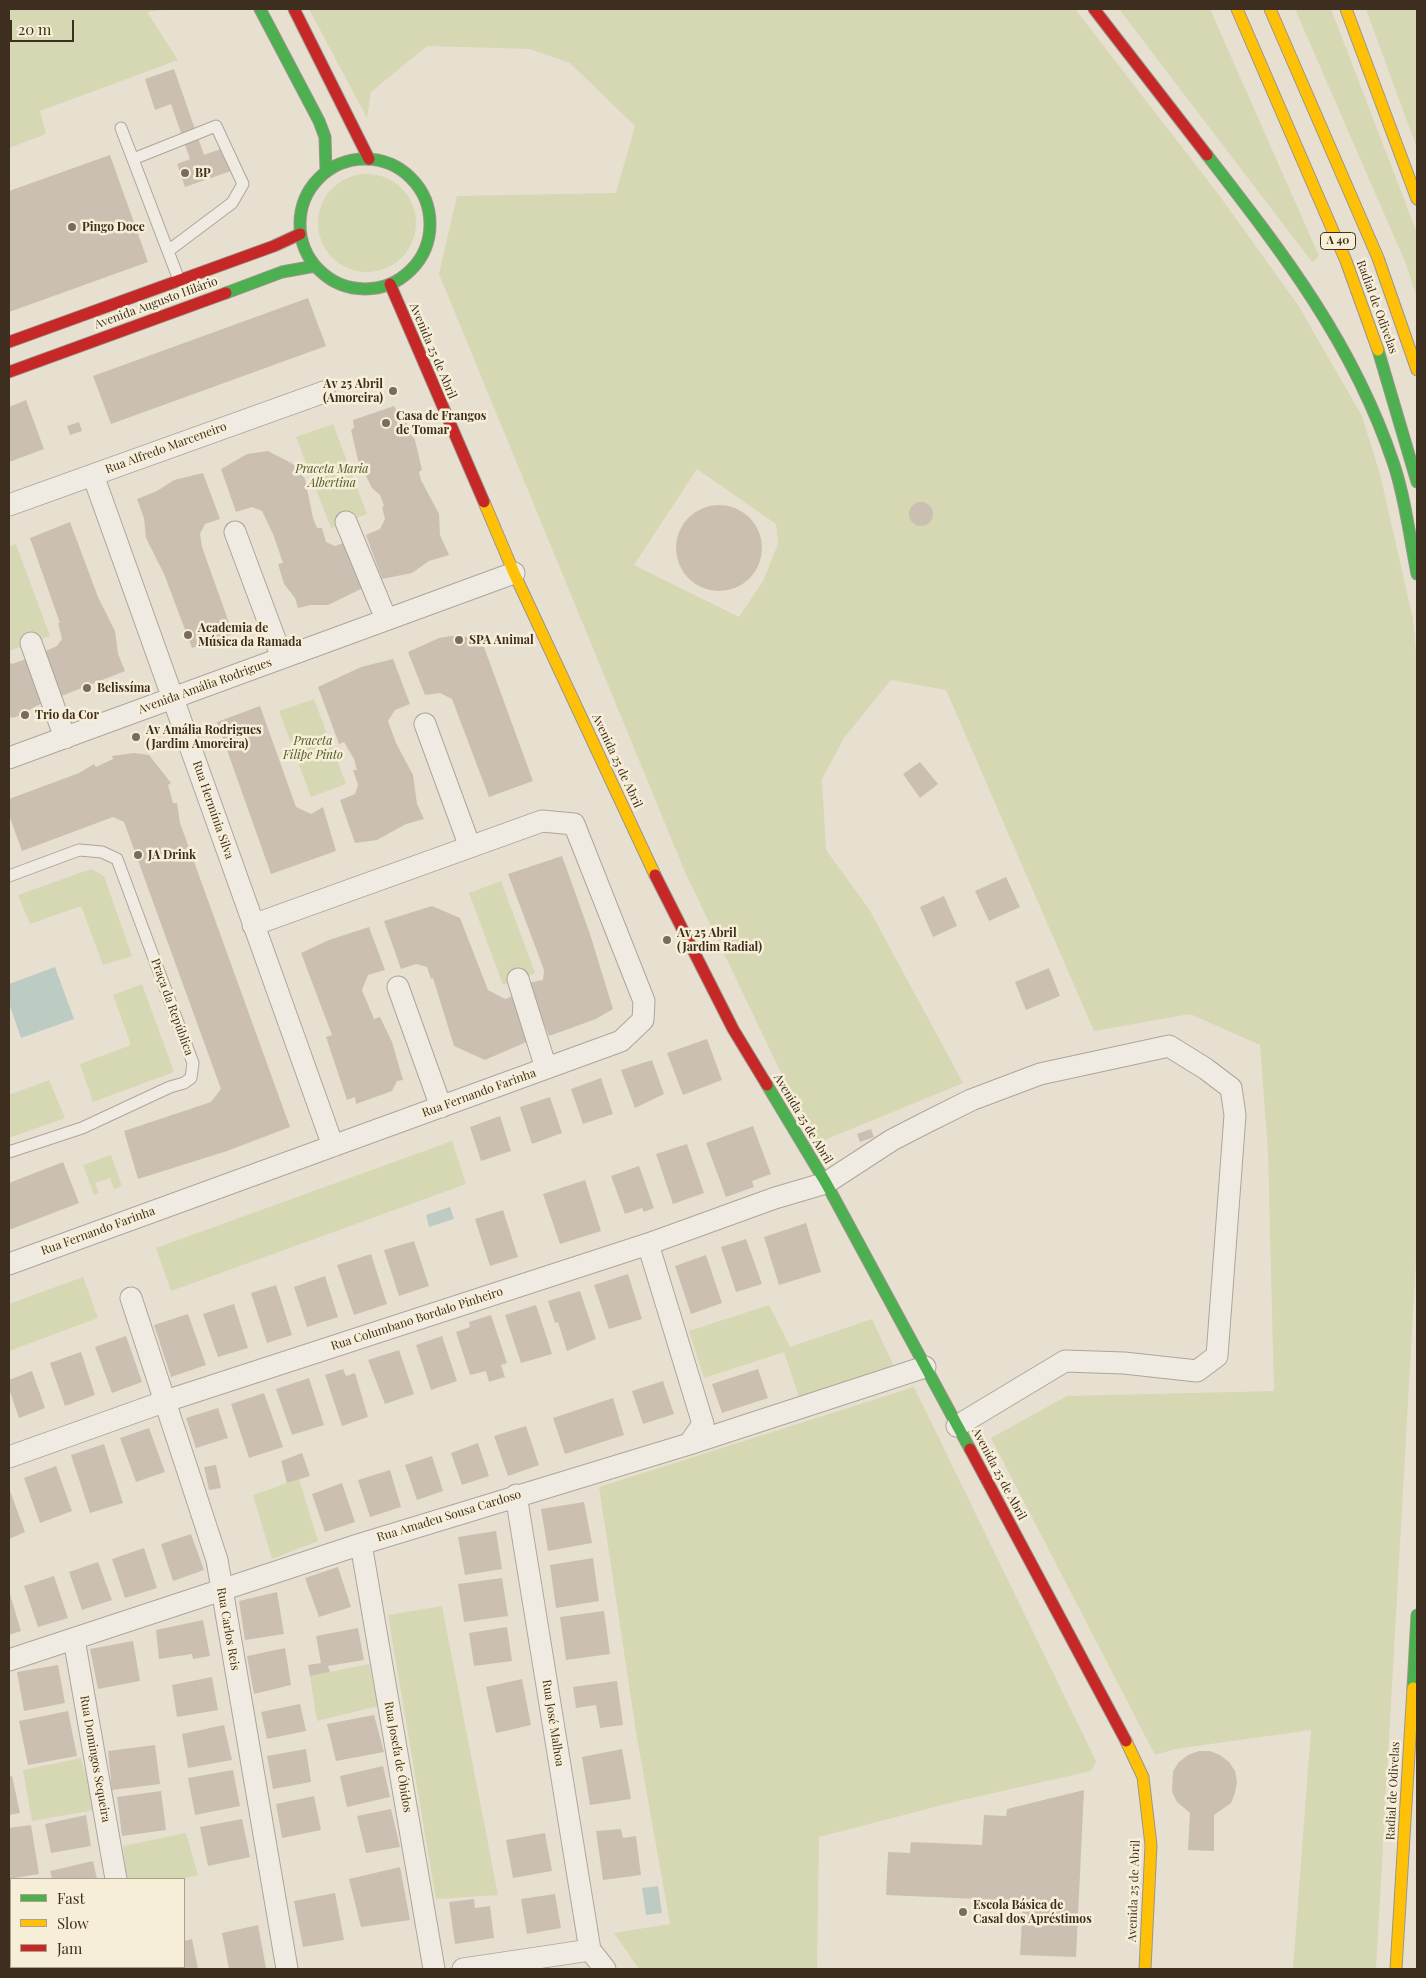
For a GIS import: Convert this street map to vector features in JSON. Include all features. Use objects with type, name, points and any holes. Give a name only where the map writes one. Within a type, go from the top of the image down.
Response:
[{"type":"main road","points":[[260,9],[319,121],[325,137],[326,172]]},
{"type":"main road","points":[[294,9],[368,159]]},
{"type":"main road","points":[[1094,9],[1278,246],[1333,330],[1366,392],[1394,464],[1417,574]]},
{"type":"main road","name":"Radial de Odivelas","points":[[1236,9],[1346,261],[1386,372],[1417,482]]},
{"type":"main road","name":"Radial de Odivelas","points":[[1270,9],[1371,242],[1417,370]]},
{"type":"main road","points":[[1346,9],[1417,199]]},
{"type":"main road","points":[[368,159],[390,163],[409,175],[422,192],[430,213],[430,235],[422,255],[409,273],[390,284],[370,289],[350,287],[330,279],[315,266],[306,251],[300,234],[300,216],[305,199],[314,184],[326,172],[346,162],[368,159]]},
{"type":"main road","name":"Avenida Augusto Hilário","points":[[9,342],[300,234]]},
{"type":"main road","name":"Avenida Augusto Hilário","points":[[9,372],[282,272],[315,266]]},
{"type":"main road","name":"Avenida 25 de Abril","points":[[390,284],[514,573],[657,879],[733,1029],[826,1183],[1113,1714],[1144,1777],[1151,1845],[1145,1969]]},
{"type":"main road","name":"Radial de Odivelas","points":[[1396,1969],[1417,1615]]},
{"type":"street","name":"Rua Alfredo Marceneiro","points":[[9,505],[324,392]]},
{"type":"street","name":"Rua Hermínia Silva","points":[[93,475],[333,1146]]},
{"type":"street","points":[[346,522],[386,619]]},
{"type":"street","points":[[235,532],[282,658]]},
{"type":"street","name":"Avenida Amália Rodrigues","points":[[9,758],[514,573]]},
{"type":"street","points":[[31,643],[65,738]]},
{"type":"street","points":[[425,724],[470,846]]},
{"type":"street","name":"Rua Fernando Farinha","points":[[9,1264],[621,1041],[643,1020],[644,1001],[574,824],[542,821],[253,925]]},
{"type":"street","points":[[518,979],[546,1068]]},
{"type":"street","points":[[398,986],[441,1107]]},
{"type":"street","name":"Rua Columbano Bordalo Pinheiro","points":[[9,1457],[166,1401],[648,1244],[775,1198],[826,1183],[892,1140],[971,1100],[1050,1072],[1169,1046],[1206,1068],[1231,1088],[1235,1115],[1217,1356],[1197,1371],[1124,1363],[1065,1361],[957,1426]]},
{"type":"street","points":[[648,1244],[703,1424],[689,1444]]},
{"type":"street","name":"Rua Carlos Reis","points":[[132,1298],[217,1560],[220,1589],[287,1969]]},
{"type":"street","name":"Rua Amadeu Sousa Cardoso","points":[[9,1660],[220,1589],[516,1495],[689,1444],[925,1367]]},
{"type":"street","name":"Rua José Malhoa","points":[[516,1495],[590,1950]]},
{"type":"street","name":"Rua Josefa de Óbidos","points":[[361,1544],[434,1969]]},
{"type":"street","name":"Rua Domingos Sequeira","points":[[74,1638],[116,1878]]},
{"type":"street","points":[[463,1969],[590,1950],[605,1969]]},
{"type":"lane","points":[[133,160],[216,126],[243,184],[232,203],[168,251]]},
{"type":"lane","points":[[121,128],[179,280]]},
{"type":"lane","name":"Praça da República","points":[[9,876],[79,850],[102,852],[116,858],[193,1063],[191,1078],[184,1083],[170,1087],[82,1128],[9,1152]]},
{"type":"green space","points":[[9,9],[168,9],[147,12],[178,60],[40,111],[46,134],[9,148]]},
{"type":"green space","points":[[309,9],[1075,9],[1216,191],[1298,305],[1362,416],[1380,474],[1413,619],[1417,662],[1417,1242],[1376,1969],[1293,1969],[1311,1730],[1175,1749],[1155,1755],[991,1438],[1067,1396],[1274,1391],[1268,1151],[1260,1045],[1190,1014],[1094,1031],[946,690],[891,680],[844,738],[822,779],[826,850],[869,909],[963,1083],[815,1144],[685,872],[439,274],[457,196],[616,193],[635,126],[570,63],[530,49],[427,46],[371,92],[367,118]],"holes":[[[697,469],[776,524],[778,544],[763,581],[739,617],[634,565]]]},
{"type":"green space","points":[[1119,9],[1210,9],[1319,256],[1312,262]]},
{"type":"green space","points":[[1295,9],[1331,9],[1417,233],[1417,298],[1406,264]]},
{"type":"green space","points":[[1366,9],[1417,9],[1417,148],[1372,26]]},
{"type":"green space","points":[[367,174],[386,178],[402,188],[412,204],[416,223],[412,242],[402,258],[386,268],[367,272],[348,268],[332,258],[322,242],[318,223],[322,204],[332,188],[348,178]]},
{"type":"green space","name":"Praceta Maria Albertina","points":[[333,424],[367,514],[331,528],[296,437]]},
{"type":"green space","points":[[16,544],[50,636],[9,651],[9,547]]},
{"type":"green space","name":"Praceta Filipe Pinto","points":[[314,699],[346,784],[311,797],[279,711]]},
{"type":"green space","points":[[91,869],[104,876],[132,956],[103,965],[81,906],[30,924],[18,895]]},
{"type":"green space","points":[[501,881],[535,973],[503,985],[469,893]]},
{"type":"green space","points":[[142,984],[174,1072],[93,1102],[80,1064],[131,1045],[113,995]]},
{"type":"green space","points":[[49,1080],[65,1118],[9,1138],[9,1095]]},
{"type":"green space","points":[[452,1141],[466,1184],[171,1291],[156,1248]]},
{"type":"green space","points":[[111,1155],[122,1186],[114,1189],[110,1178],[95,1183],[99,1193],[94,1195],[83,1165]]},
{"type":"green space","points":[[83,1277],[98,1318],[9,1351],[9,1304]]},
{"type":"green space","points":[[769,1305],[790,1347],[872,1319],[895,1369],[800,1400],[784,1352],[704,1378],[689,1331]]},
{"type":"green space","points":[[914,1387],[1096,1761],[1091,1771],[954,1802],[819,1837],[817,1969],[639,1969],[614,1933],[670,1924],[637,1738],[599,1487]]},
{"type":"green space","points":[[299,1479],[318,1541],[272,1559],[253,1495]]},
{"type":"green space","points":[[442,1606],[498,1895],[436,1899],[388,1615]]},
{"type":"green space","points":[[369,1664],[378,1706],[317,1721],[310,1676]]},
{"type":"green space","points":[[81,1758],[95,1810],[32,1821],[23,1770]]},
{"type":"green space","points":[[186,1833],[198,1875],[185,1878],[127,1878],[123,1846]]},
{"type":"shaded area","points":[[55,967],[74,1019],[21,1038],[9,1003],[9,984]]},
{"type":"shaded area","points":[[450,1207],[454,1219],[429,1227],[426,1215]]},
{"type":"shaded area","points":[[658,1886],[662,1913],[646,1915],[642,1888]]},
{"type":"building","points":[[174,69],[204,155],[226,147],[234,170],[185,187],[177,164],[190,159],[171,104],[155,110],[145,79]]},
{"type":"building","name":"Pingo Doce","points":[[110,155],[148,262],[9,312],[9,191]]},
{"type":"building","points":[[308,298],[326,346],[111,424],[93,376]]},
{"type":"building","points":[[26,400],[44,449],[9,462],[9,407]]},
{"type":"building","points":[[394,406],[398,413],[401,412],[415,440],[422,470],[419,472],[421,480],[439,514],[440,535],[449,555],[429,561],[412,573],[382,579],[366,535],[380,529],[385,519],[382,507],[384,506],[380,495],[372,488],[358,460],[351,430],[354,428],[353,420]]},
{"type":"building","points":[[79,422],[82,431],[70,435],[67,426]]},
{"type":"building","points":[[268,451],[293,464],[305,479],[313,518],[317,528],[322,528],[326,542],[335,546],[349,541],[365,587],[328,605],[311,605],[298,608],[295,598],[284,584],[278,564],[283,563],[273,534],[262,511],[252,507],[236,512],[221,469],[247,454]]},
{"type":"building","points":[[203,473],[220,519],[205,524],[200,534],[202,547],[233,634],[192,648],[164,574],[146,538],[144,518],[137,499],[157,491],[174,480]]},
{"type":"building","points":[[921,502],[926,503],[932,509],[932,519],[926,525],[921,526],[916,525],[910,519],[909,514],[910,509],[916,503]]},
{"type":"building","points":[[719,505],[735,509],[749,518],[758,532],[762,548],[758,564],[749,578],[735,587],[719,591],[703,587],[689,578],[680,564],[676,548],[680,532],[689,518],[703,509]]},
{"type":"building","points":[[70,522],[98,597],[115,631],[118,654],[125,671],[59,697],[41,653],[57,646],[62,639],[58,623],[60,623],[30,538]]},
{"type":"building","points":[[451,636],[470,637],[484,647],[533,781],[489,797],[452,699],[440,693],[425,695],[408,652],[439,638]]},
{"type":"building","points":[[26,659],[42,703],[16,717],[9,718],[9,662],[12,664]]},
{"type":"building","points":[[393,659],[410,704],[395,710],[388,721],[396,743],[413,775],[417,804],[424,819],[406,824],[377,840],[355,843],[340,800],[355,794],[358,785],[353,770],[357,770],[354,759],[344,742],[339,744],[318,687],[361,667]]},
{"type":"building","points":[[260,706],[296,807],[311,814],[323,807],[336,851],[271,874],[217,722]]},
{"type":"building","points":[[134,753],[149,755],[171,783],[168,785],[173,803],[177,803],[180,823],[290,1127],[227,1151],[138,1179],[124,1131],[211,1102],[221,1089],[124,822],[113,817],[22,851],[9,815],[9,799],[79,773],[94,764],[96,767],[113,759],[112,756]]},
{"type":"building","points":[[920,762],[938,784],[920,798],[903,774]]},
{"type":"building","points":[[562,856],[590,934],[613,1009],[596,1019],[549,1036],[528,983],[543,980],[544,970],[508,874]]},
{"type":"building","points":[[1006,877],[1020,907],[989,921],[975,891]]},
{"type":"building","points":[[944,896],[957,926],[933,937],[920,907]]},
{"type":"building","points":[[432,906],[460,918],[488,990],[505,999],[515,995],[531,1040],[485,1060],[454,1046],[433,978],[431,979],[427,967],[416,964],[401,969],[384,921]]},
{"type":"building","points":[[369,927],[385,970],[368,975],[362,990],[374,1019],[380,1017],[392,1042],[403,1080],[397,1081],[392,1091],[356,1104],[355,1097],[347,1100],[326,1037],[332,1035],[301,953],[329,940]]},
{"type":"building","points":[[1049,968],[1060,996],[1026,1010],[1015,982]]},
{"type":"building","points":[[707,1039],[722,1080],[683,1095],[667,1053]]},
{"type":"building","points":[[652,1060],[664,1094],[635,1108],[621,1070]]},
{"type":"building","points":[[601,1078],[613,1114],[583,1124],[571,1089]]},
{"type":"building","points":[[550,1097],[562,1133],[532,1144],[520,1107]]},
{"type":"building","points":[[500,1116],[511,1151],[481,1161],[470,1127]]},
{"type":"building","points":[[753,1126],[771,1174],[752,1181],[754,1187],[726,1197],[706,1143]]},
{"type":"building","points":[[871,1129],[874,1137],[860,1142],[857,1134]]},
{"type":"building","points":[[687,1144],[704,1193],[673,1204],[656,1154]]},
{"type":"building","points":[[63,1162],[79,1203],[9,1230],[9,1183]]},
{"type":"building","points":[[639,1166],[654,1208],[644,1212],[642,1208],[625,1214],[611,1176]]},
{"type":"building","points":[[585,1180],[601,1231],[560,1244],[543,1194]]},
{"type":"building","points":[[503,1210],[518,1257],[490,1266],[475,1219]]},
{"type":"building","points":[[806,1223],[821,1272],[779,1285],[764,1237]]},
{"type":"building","points":[[746,1239],[762,1284],[736,1292],[721,1247]]},
{"type":"building","points":[[414,1241],[429,1286],[399,1296],[384,1250]]},
{"type":"building","points":[[371,1254],[387,1304],[354,1315],[337,1265]]},
{"type":"building","points":[[706,1255],[722,1303],[691,1314],[675,1266]]},
{"type":"building","points":[[628,1274],[642,1319],[609,1329],[594,1285]]},
{"type":"building","points":[[325,1276],[338,1317],[307,1327],[294,1287]]},
{"type":"building","points":[[276,1285],[292,1335],[267,1343],[251,1293]]},
{"type":"building","points":[[580,1291],[596,1339],[567,1351],[558,1322],[555,1323],[548,1301]]},
{"type":"building","points":[[234,1304],[248,1348],[218,1357],[203,1314]]},
{"type":"building","points":[[536,1305],[552,1354],[521,1363],[505,1315]]},
{"type":"building","points":[[188,1314],[206,1365],[171,1377],[154,1325]]},
{"type":"building","points":[[491,1315],[507,1363],[501,1365],[505,1377],[489,1382],[486,1371],[470,1375],[456,1332],[470,1327],[469,1322]]},
{"type":"building","points":[[126,1336],[142,1382],[112,1393],[95,1347]]},
{"type":"building","points":[[442,1336],[457,1381],[431,1390],[416,1345]]},
{"type":"building","points":[[399,1350],[414,1394],[385,1404],[368,1360]]},
{"type":"building","points":[[81,1352],[95,1395],[65,1406],[50,1363]]},
{"type":"building","points":[[343,1369],[346,1376],[355,1373],[368,1417],[342,1426],[325,1375]]},
{"type":"building","points":[[758,1369],[768,1398],[722,1413],[712,1384]]},
{"type":"building","points":[[32,1371],[45,1408],[19,1418],[9,1389],[9,1380]]},
{"type":"building","points":[[309,1378],[324,1425],[292,1435],[276,1389]]},
{"type":"building","points":[[663,1381],[674,1414],[643,1424],[632,1391]]},
{"type":"building","points":[[264,1393],[283,1447],[249,1458],[231,1404]]},
{"type":"building","points":[[613,1398],[624,1435],[565,1454],[553,1418]]},
{"type":"building","points":[[218,1408],[228,1438],[196,1448],[186,1418]]},
{"type":"building","points":[[526,1426],[539,1465],[508,1476],[494,1436]]},
{"type":"building","points":[[149,1428],[165,1472],[136,1482],[120,1438]]},
{"type":"building","points":[[478,1443],[489,1476],[462,1485],[451,1453]]},
{"type":"building","points":[[104,1444],[123,1503],[90,1513],[71,1455]]},
{"type":"building","points":[[302,1453],[310,1476],[287,1483],[281,1461]]},
{"type":"building","points":[[432,1456],[443,1491],[417,1500],[405,1465]]},
{"type":"building","points":[[216,1465],[221,1488],[209,1490],[204,1467]]},
{"type":"building","points":[[56,1466],[72,1511],[40,1523],[24,1478]]},
{"type":"building","points":[[390,1470],[401,1507],[370,1517],[358,1480]]},
{"type":"building","points":[[342,1483],[355,1522],[325,1532],[312,1494]]},
{"type":"building","points":[[9,1488],[25,1532],[9,1539]]},
{"type":"building","points":[[584,1502],[592,1543],[548,1551],[541,1509]]},
{"type":"building","points":[[496,1531],[502,1569],[465,1575],[458,1537]]},
{"type":"building","points":[[191,1534],[204,1570],[173,1581],[161,1544]]},
{"type":"building","points":[[144,1548],[157,1588],[125,1598],[112,1559]]},
{"type":"building","points":[[593,1558],[599,1601],[556,1608],[550,1565]]},
{"type":"building","points":[[98,1562],[112,1600],[82,1610],[69,1572]]},
{"type":"building","points":[[338,1567],[351,1607],[319,1617],[305,1578]]},
{"type":"building","points":[[54,1576],[68,1618],[38,1627],[24,1586]]},
{"type":"building","points":[[502,1578],[508,1616],[464,1622],[458,1584]]},
{"type":"building","points":[[9,1591],[21,1631],[9,1635]]},
{"type":"building","points":[[277,1592],[284,1634],[245,1640],[239,1601]]},
{"type":"building","points":[[604,1611],[610,1654],[566,1660],[560,1617]]},
{"type":"building","points":[[203,1620],[210,1656],[193,1659],[192,1654],[159,1659],[156,1630]]},
{"type":"building","points":[[507,1627],[512,1661],[474,1666],[469,1633]]},
{"type":"building","points":[[358,1628],[364,1660],[328,1666],[330,1672],[310,1676],[308,1665],[321,1663],[316,1636]]},
{"type":"building","points":[[133,1641],[140,1681],[98,1689],[90,1649]]},
{"type":"building","points":[[285,1648],[291,1685],[254,1694],[247,1656]]},
{"type":"building","points":[[58,1665],[65,1703],[24,1711],[17,1672]]},
{"type":"building","points":[[212,1677],[218,1710],[177,1717],[172,1685]]},
{"type":"building","points":[[522,1679],[531,1725],[496,1733],[486,1687]]},
{"type":"building","points":[[617,1681],[623,1725],[600,1728],[596,1705],[576,1708],[573,1687]]},
{"type":"building","points":[[300,1704],[306,1731],[267,1739],[261,1712]]},
{"type":"building","points":[[68,1711],[77,1756],[28,1765],[19,1721]]},
{"type":"building","points":[[374,1715],[384,1752],[336,1761],[327,1724]]},
{"type":"building","points":[[224,1725],[232,1760],[188,1768],[182,1734]]},
{"type":"building","points":[[155,1745],[160,1784],[112,1790],[108,1751]]},
{"type":"building","points":[[306,1749],[311,1782],[273,1789],[267,1756]]},
{"type":"building","points":[[622,1749],[631,1799],[590,1805],[582,1757]]},
{"type":"building","points":[[1199,1751],[1210,1751],[1220,1755],[1229,1762],[1235,1771],[1237,1782],[1231,1803],[1214,1815],[1214,1851],[1188,1850],[1190,1813],[1177,1802],[1172,1792],[1173,1771],[1179,1762],[1188,1755]]},
{"type":"building","points":[[383,1766],[390,1797],[347,1807],[340,1776]]},
{"type":"building","points":[[233,1770],[240,1806],[195,1815],[188,1778]]},
{"type":"building","points":[[12,1776],[20,1813],[9,1815],[9,1777]]},
{"type":"building","points":[[1084,1790],[1076,1957],[1020,1955],[1023,1901],[886,1895],[888,1852],[910,1853],[911,1842],[982,1845],[984,1815],[1006,1816],[1007,1809]]},
{"type":"building","points":[[161,1791],[166,1830],[122,1836],[117,1797]]},
{"type":"building","points":[[314,1796],[321,1830],[282,1838],[276,1804]]},
{"type":"building","points":[[391,1809],[400,1847],[366,1853],[357,1816]]},
{"type":"building","points":[[86,1815],[91,1846],[51,1853],[45,1824]]},
{"type":"building","points":[[242,1819],[250,1857],[208,1866],[200,1827]]},
{"type":"building","points":[[31,1825],[39,1874],[9,1879],[9,1828]]},
{"type":"building","points":[[621,1829],[623,1838],[636,1836],[641,1875],[603,1880],[596,1831]]},
{"type":"building","points":[[545,1833],[552,1871],[513,1878],[506,1840]]},
{"type":"building","points":[[93,1861],[97,1878],[52,1878],[50,1871]]},
{"type":"building","points":[[400,1867],[410,1920],[361,1927],[349,1879]]},
{"type":"building","points":[[335,1893],[344,1940],[303,1947],[294,1901]]},
{"type":"building","points":[[555,1894],[561,1928],[527,1934],[521,1899]]},
{"type":"building","points":[[474,1899],[475,1908],[490,1906],[494,1938],[455,1944],[449,1902]]},
{"type":"building","points":[[258,1925],[266,1968],[229,1969],[222,1933]]},
{"type":"building","points":[[9,1930],[10,1930],[10,1960]]},
{"type":"building","points":[[192,1939],[198,1969],[149,1969],[185,1968],[185,1941]]},
{"type":"building","points":[[112,1968],[112,1969],[59,1969]]},
{"type":"traffic: fast","points":[[260,9],[319,121],[325,137],[326,171]]},
{"type":"traffic: fast","points":[[1207,155],[1289,264],[1337,338],[1358,378],[1377,419],[1397,475],[1417,574]]},
{"type":"traffic: fast","points":[[365,159],[378,160],[390,164],[411,178],[425,199],[429,211],[430,224],[429,237],[425,249],[411,270],[390,284],[378,288],[365,289],[352,288],[340,284],[319,270],[305,249],[301,237],[300,224],[301,211],[305,199],[319,178],[340,164],[352,160],[365,159]]},
{"type":"traffic: fast","points":[[226,293],[282,272],[315,266]]},
{"type":"traffic: fast","points":[[1378,350],[1417,482]]},
{"type":"traffic: fast","points":[[767,1085],[826,1183],[970,1449]]},
{"type":"traffic: fast","points":[[1413,1688],[1417,1615]]},
{"type":"traffic: slow","points":[[1237,9],[1346,261],[1378,350]]},
{"type":"traffic: slow","points":[[1270,9],[1378,258],[1417,370]]},
{"type":"traffic: slow","points":[[1346,9],[1417,199]]},
{"type":"traffic: slow","points":[[484,502],[514,573],[655,875]]},
{"type":"traffic: slow","points":[[1396,1969],[1413,1688]]},
{"type":"traffic: slow","points":[[1126,1741],[1143,1777],[1151,1845],[1145,1969]]},
{"type":"traffic: jam","points":[[294,9],[369,159]]},
{"type":"traffic: jam","points":[[1094,9],[1207,155]]},
{"type":"traffic: jam","points":[[9,342],[274,246],[300,234]]},
{"type":"traffic: jam","points":[[390,284],[484,502]]},
{"type":"traffic: jam","points":[[9,372],[226,293]]},
{"type":"traffic: jam","points":[[655,875],[733,1029],[767,1085]]},
{"type":"traffic: jam","points":[[970,1449],[1126,1741]]},
{"type":"place","name":"BP","points":[[185,173]]},
{"type":"place","name":"Pingo Doce","points":[[72,227]]},
{"type":"place","name":"Av 25 Abril (Amoreira)","points":[[393,391]]},
{"type":"place","name":"Casa de Frangos de Tomar","points":[[386,423]]},
{"type":"place","name":"Academia de Música da Ramada","points":[[188,635]]},
{"type":"place","name":"SPA Animal","points":[[459,640]]},
{"type":"place","name":"Belissíma","points":[[87,688]]},
{"type":"place","name":"Trio da Cor","points":[[25,715]]},
{"type":"place","name":"Av Amália Rodrigues (Jardim Amoreira)","points":[[136,737]]},
{"type":"place","name":"JA Drink","points":[[138,855]]},
{"type":"place","name":"Av 25 Abril (Jardim Radial)","points":[[667,940]]},
{"type":"place","name":"Escola Básica de Casal dos Apréstimos","points":[[963,1912]]}]
